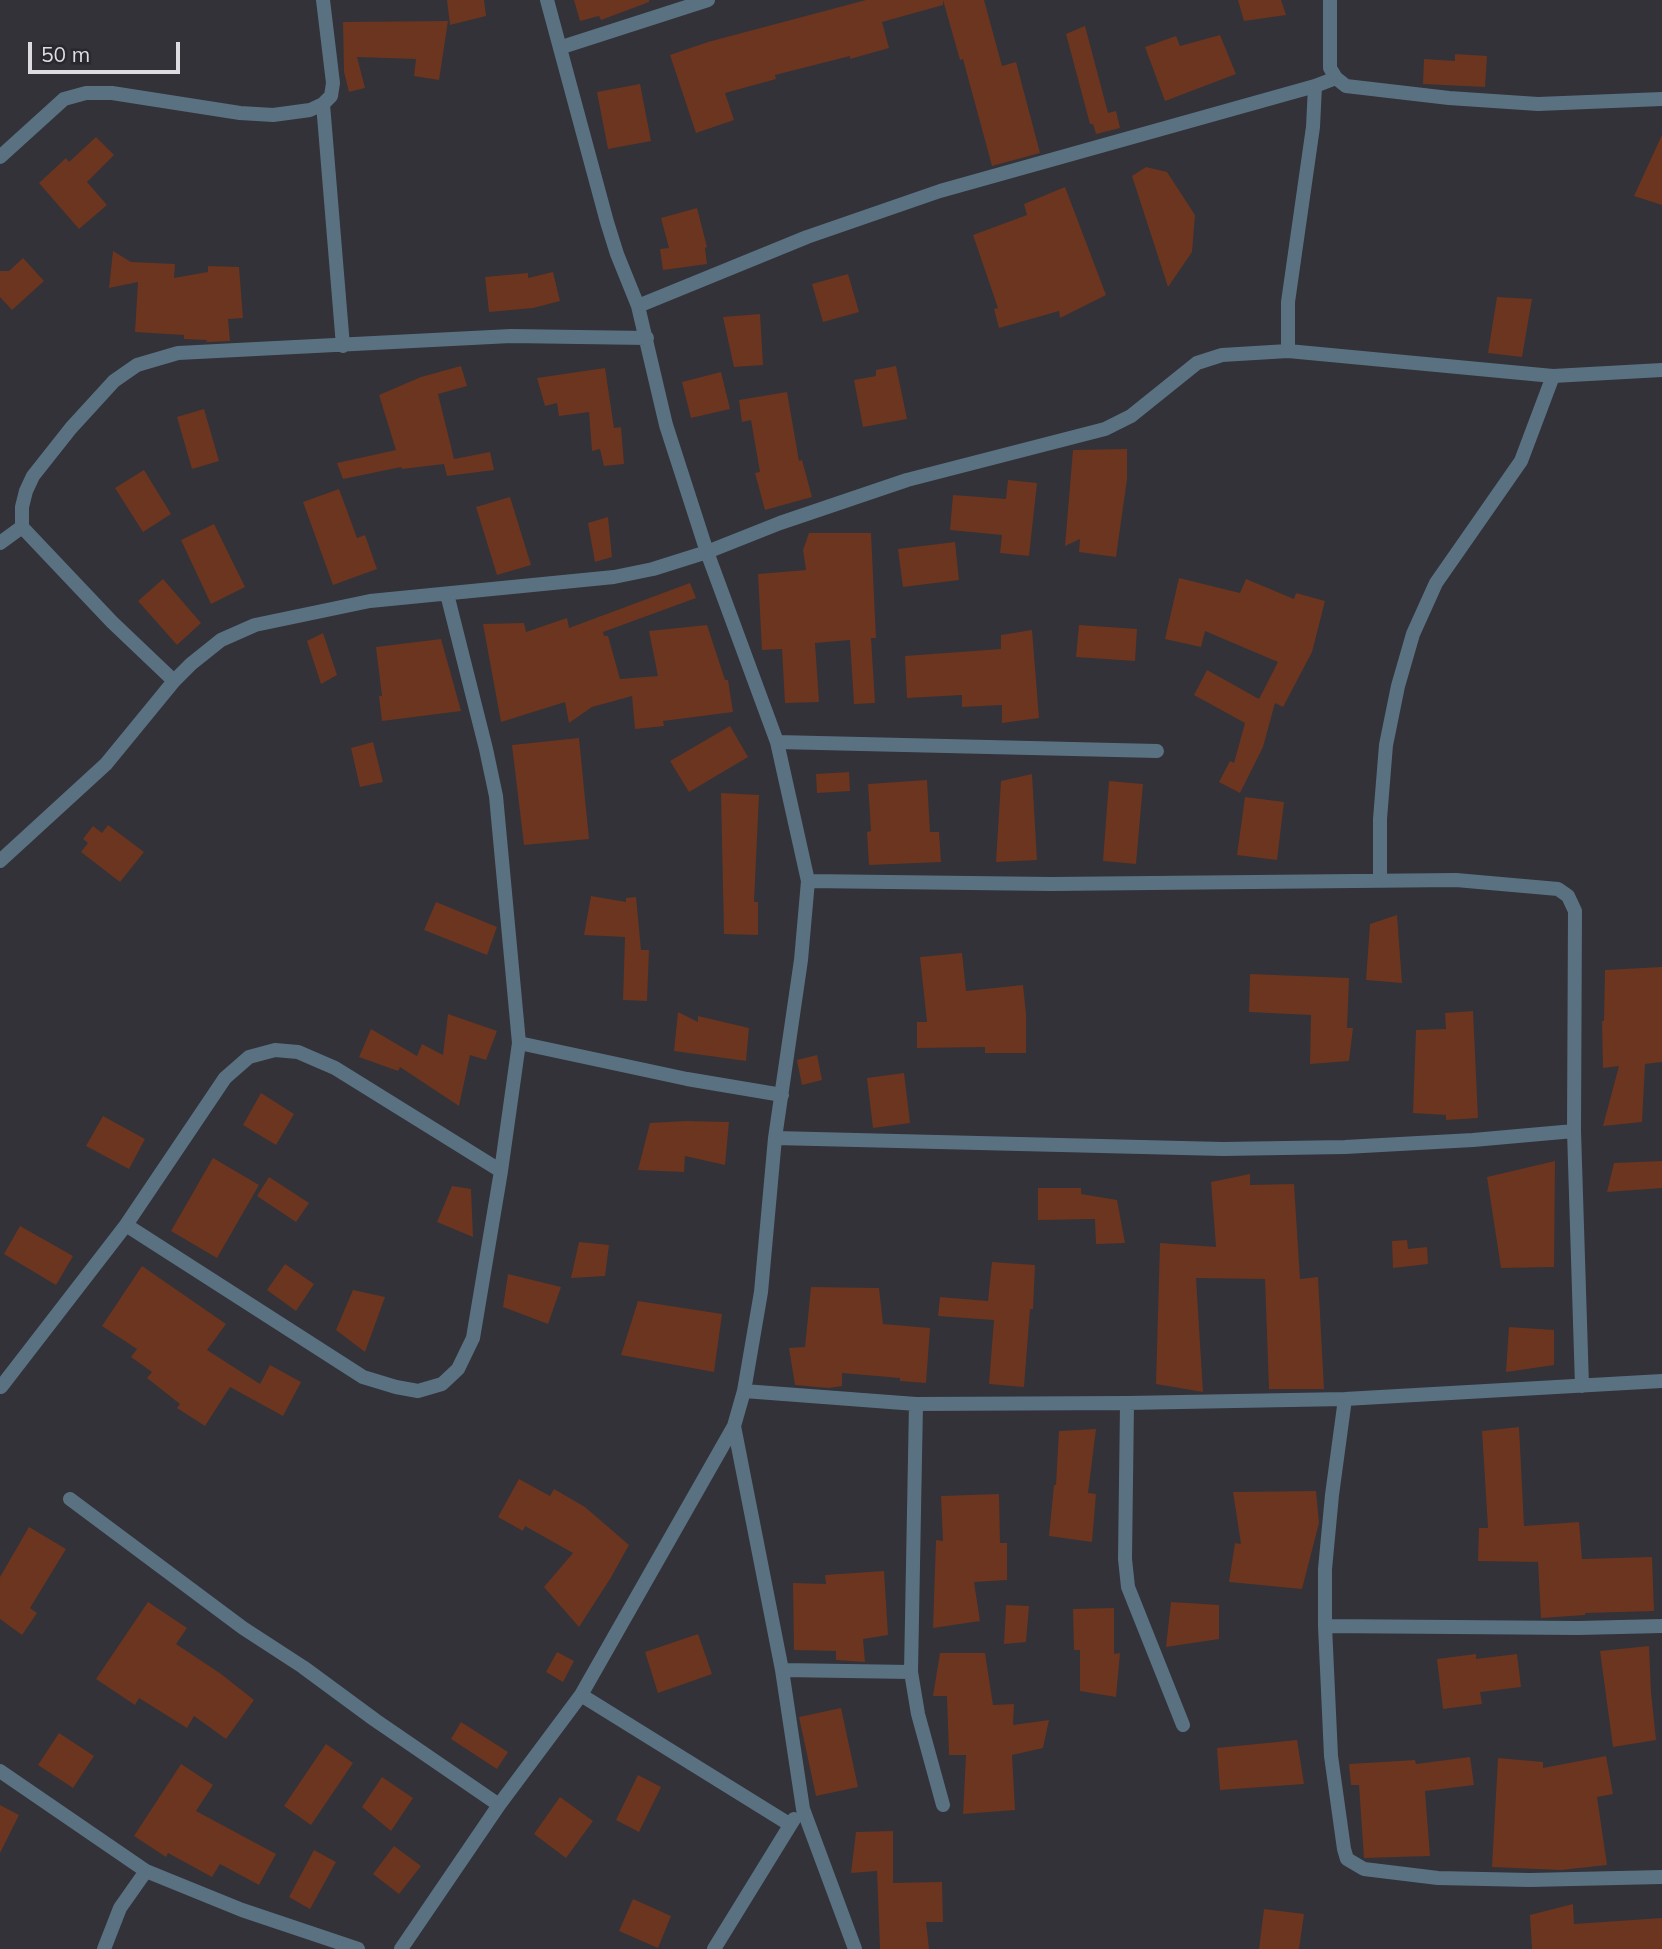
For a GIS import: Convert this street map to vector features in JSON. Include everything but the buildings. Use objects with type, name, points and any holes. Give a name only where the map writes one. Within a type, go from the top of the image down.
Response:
[{"type":"street","points":[[0,158],[64,99],[86,93],[112,93],[240,113],[274,115],[310,110],[323,104],[331,96],[333,83],[323,0]]},
{"type":"street","points":[[401,1949],[499,1805],[581,1695],[734,1426],[744,1391],[761,1292],[775,1138],[801,960],[808,881],[777,742],[707,552],[666,425],[647,338],[611,233],[547,0]]},
{"type":"street","points":[[562,47],[708,0]]},
{"type":"street","points":[[1330,0],[1330,68],[1336,78],[1346,86],[1449,98],[1538,104],[1662,99]]},
{"type":"street","points":[[638,306],[807,237],[940,191],[1336,78]]},
{"type":"street","points":[[1288,351],[1289,302],[1313,127],[1315,86]]},
{"type":"street","points":[[323,104],[343,346]]},
{"type":"street","points":[[174,681],[112,622],[22,527],[26,491],[45,460],[114,381],[137,365],[178,353],[511,337],[647,338]]},
{"type":"street","points":[[0,861],[106,764],[174,681],[221,640],[255,625],[370,601],[614,577],[653,569],[906,480],[1105,429],[1130,416],[1197,363],[1222,355],[1288,351],[1553,376],[1662,370]]},
{"type":"street","points":[[1380,880],[1380,819],[1386,745],[1398,686],[1413,634],[1436,583],[1521,461],[1553,376]]},
{"type":"street","points":[[0,543],[22,527]]},
{"type":"street","points":[[127,1225],[363,1377],[418,1391],[442,1384],[458,1369],[473,1338],[519,1043],[496,796],[447,594]]},
{"type":"street","points":[[777,742],[1157,751]]},
{"type":"street","points":[[808,881],[1051,884],[1456,880],[1558,889],[1568,896],[1575,911],[1574,1131],[1582,1386]]},
{"type":"street","points":[[519,1043],[687,1079],[782,1095]]},
{"type":"street","points":[[1,1387],[127,1225],[167,1160],[225,1078],[249,1057],[275,1050],[298,1052],[335,1068],[501,1171]]},
{"type":"street","points":[[775,1138],[1223,1149],[1383,1145],[1574,1131]]},
{"type":"street","points":[[744,1391],[916,1404],[1127,1403],[1345,1399],[1662,1381]]},
{"type":"street","points":[[1345,1399],[1325,1569],[1325,1626],[1331,1756],[1347,1859],[1364,1869],[1438,1878],[1530,1880],[1662,1877]]},
{"type":"street","points":[[1127,1403],[1125,1559],[1128,1587],[1183,1725]]},
{"type":"street","points":[[916,1404],[911,1672],[918,1714],[943,1805]]},
{"type":"street","points":[[734,1426],[782,1670],[803,1809],[856,1949]]},
{"type":"street","points":[[70,1499],[243,1628],[499,1805]]},
{"type":"street","points":[[1325,1626],[1662,1626]]},
{"type":"street","points":[[782,1670],[911,1672]]},
{"type":"street","points":[[581,1695],[789,1824]]},
{"type":"street","points":[[0,1771],[146,1871],[242,1910],[358,1949]]},
{"type":"street","points":[[714,1949],[789,1824],[803,1809]]},
{"type":"street","points":[[104,1949],[120,1908],[146,1871]]}]
